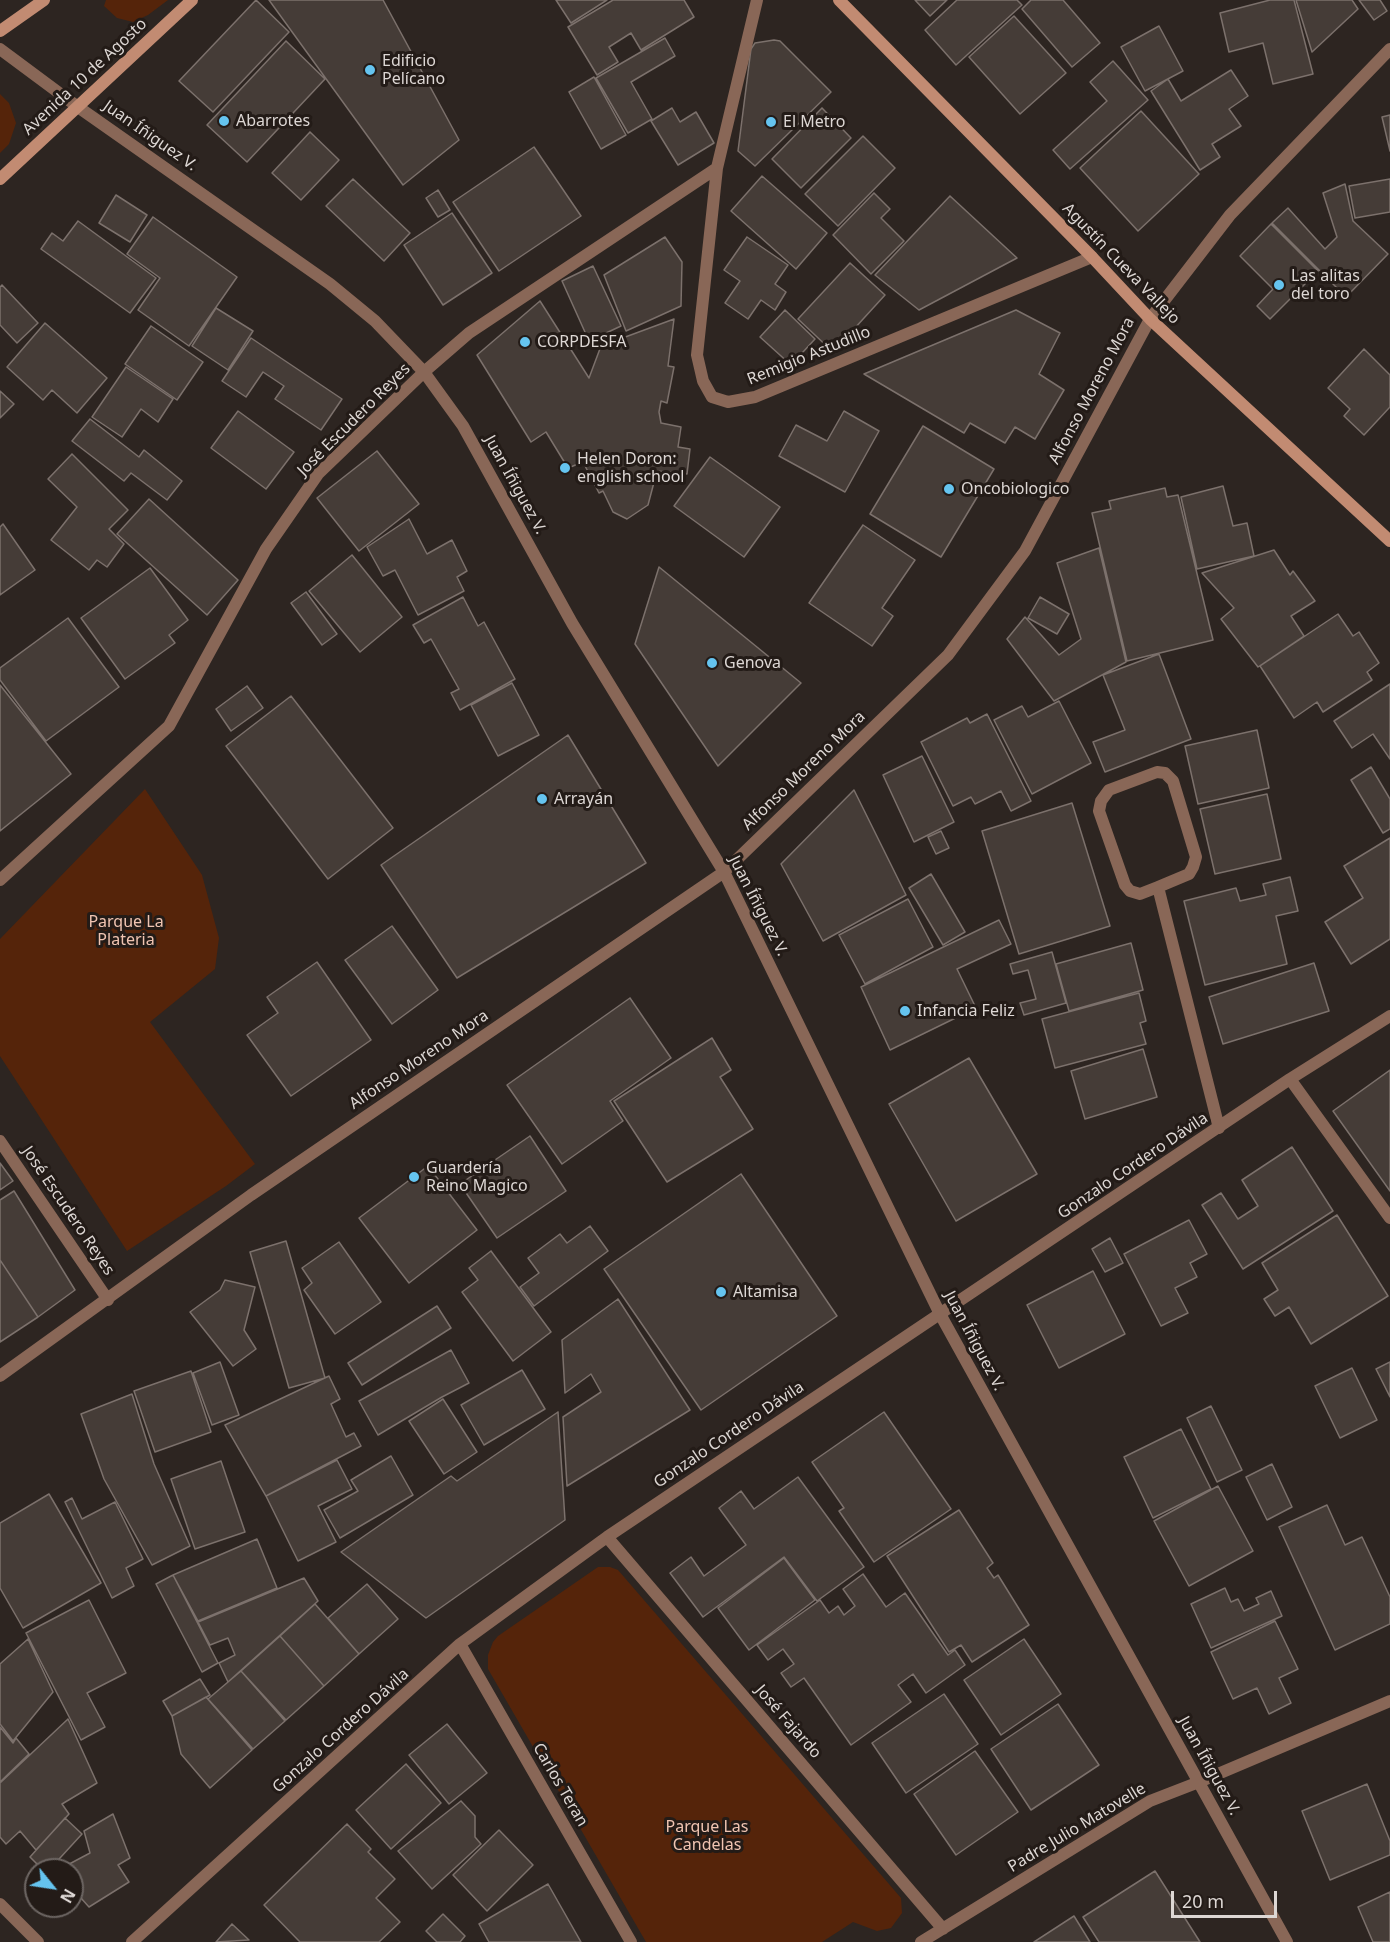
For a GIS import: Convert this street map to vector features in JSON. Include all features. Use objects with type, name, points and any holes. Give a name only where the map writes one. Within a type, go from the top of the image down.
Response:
[{"type":"street","points":[[0,31],[44,0]]},
{"type":"street","name":"Avenida 10 de Agosto","points":[[0,179],[192,0]]},
{"type":"street","name":"Remigio Astudillo","points":[[757,0],[717,168],[697,356],[704,381],[712,397],[728,402],[755,397],[1092,257]]},
{"type":"street","name":"Agustín Cueva Vallejo","points":[[839,0],[1150,319],[1390,541]]},
{"type":"street","name":"Juan Íñiguez V.","points":[[0,49],[78,107],[330,284],[375,321],[424,372],[463,426],[572,623],[724,872],[940,1314],[1287,1942]]},
{"type":"street","name":"Alfonso Moreno Mora","points":[[0,1376],[251,1195],[724,872],[948,655],[1025,551],[1150,319],[1230,214],[1390,49]]},
{"type":"street","name":"José Escudero Reyes","points":[[0,880],[169,726],[266,549],[318,474],[424,372],[469,333],[717,168]]},
{"type":"street","points":[[1157,772],[1165,773],[1173,781],[1196,857],[1188,874],[1158,887],[1140,894],[1130,891],[1125,885],[1099,812],[1101,801],[1109,790],[1157,772]]},
{"type":"street","points":[[1158,887],[1219,1128]]},
{"type":"street","name":"Gonzalo Cordero Dávila","points":[[132,1942],[460,1644],[607,1537],[1290,1079],[1390,1016]]},
{"type":"street","points":[[1290,1079],[1390,1218]]},
{"type":"street","name":"José Escudero Reyes","points":[[0,1141],[108,1300]]},
{"type":"street","name":"José Fajardo","points":[[607,1537],[943,1929]]},
{"type":"street","name":"Carlos Teran","points":[[460,1644],[631,1942]]},
{"type":"street","name":"Padre Julio Matovelle","points":[[921,1942],[1150,1801],[1390,1701]]},
{"type":"street","points":[[0,1904],[38,1942]]},
{"type":"green space","points":[[106,0],[168,0],[148,15],[133,22],[117,18],[104,6]]},
{"type":"green space","points":[[0,94],[9,103],[16,123],[9,144],[0,153]]},
{"type":"green space","name":"Parque La Plateria","points":[[145,789],[202,875],[219,938],[215,969],[150,1022],[255,1164],[226,1186],[127,1251],[0,1056],[0,939]]},
{"type":"green space","name":"Parque Las Candelas","points":[[598,1567],[618,1570],[901,1898],[902,1913],[891,1928],[877,1931],[853,1922],[822,1942],[646,1942],[488,1669],[488,1655],[498,1636]]},
{"type":"building","points":[[256,0],[289,32],[213,112],[179,81]]},
{"type":"building","name":"Edificio Pelícano","points":[[269,0],[383,0],[459,140],[403,185]]},
{"type":"building","points":[[556,0],[607,0],[571,23]]},
{"type":"building","points":[[613,0],[684,0],[694,17],[641,50],[631,33],[609,47],[618,62],[597,75],[568,27]]},
{"type":"building","points":[[915,0],[947,0],[930,16]]},
{"type":"building","points":[[957,0],[1017,0],[1022,5],[956,65],[925,30]]},
{"type":"building","points":[[1031,0],[1063,0],[1100,43],[1072,67],[1022,9]]},
{"type":"building","points":[[1270,0],[1294,0],[1313,74],[1273,84],[1263,43],[1229,52],[1220,13]]},
{"type":"building","points":[[1296,0],[1352,0],[1358,9],[1312,52]]},
{"type":"building","points":[[1359,0],[1380,0],[1387,11],[1374,20]]},
{"type":"building","points":[[1014,16],[1066,73],[1020,114],[969,57]]},
{"type":"building","points":[[1159,26],[1183,71],[1145,91],[1121,47]]},
{"type":"building","points":[[665,38],[675,56],[631,82],[652,119],[628,133],[596,78]]},
{"type":"building","points":[[286,41],[325,79],[247,162],[207,125]]},
{"type":"building","name":"El Metro","points":[[780,41],[831,92],[755,166],[738,151],[751,49],[755,43]]},
{"type":"building","points":[[1113,61],[1148,100],[1070,169],[1053,150],[1107,101],[1090,82]]},
{"type":"building","points":[[1231,70],[1248,96],[1229,109],[1241,126],[1212,144],[1220,157],[1200,170],[1151,91],[1168,79],[1181,101]]},
{"type":"building","points":[[594,77],[626,135],[601,149],[569,92]]},
{"type":"building","points":[[672,108],[680,122],[696,112],[714,143],[678,165],[651,121]]},
{"type":"building","points":[[822,108],[851,138],[801,188],[772,159]]},
{"type":"building","points":[[1141,111],[1199,174],[1138,231],[1080,168]]},
{"type":"building","points":[[1390,115],[1390,151],[1382,117]]},
{"type":"building","points":[[310,132],[339,160],[301,200],[272,173]]},
{"type":"building","points":[[863,136],[895,168],[838,226],[805,194]]},
{"type":"building","points":[[534,147],[581,216],[499,271],[453,202]]},
{"type":"building","points":[[762,176],[827,233],[796,269],[731,211]]},
{"type":"building","points":[[353,179],[410,233],[384,261],[326,206]]},
{"type":"building","points":[[1390,179],[1390,212],[1355,218],[1349,186]]},
{"type":"building","points":[[1345,184],[1353,221],[1388,254],[1346,297],[1272,223],[1288,208],[1325,249],[1337,237],[1323,193]]},
{"type":"building","points":[[438,190],[450,210],[438,217],[426,198]]},
{"type":"building","points":[[874,193],[890,209],[881,218],[904,241],[871,274],[833,235]]},
{"type":"building","points":[[116,195],[147,215],[130,242],[99,223]]},
{"type":"building","points":[[950,196],[1017,258],[919,310],[875,275]]},
{"type":"building","points":[[452,213],[492,273],[443,305],[404,245]]},
{"type":"building","points":[[153,217],[237,277],[189,346],[138,310],[160,278],[127,254]]},
{"type":"building","points":[[78,221],[156,278],[130,313],[41,249],[52,233],[63,241]]},
{"type":"building","points":[[1271,224],[1318,271],[1270,319],[1257,306],[1273,289],[1240,256]]},
{"type":"building","points":[[665,237],[682,262],[681,306],[626,331],[604,275]]},
{"type":"building","points":[[747,237],[788,265],[775,284],[786,292],[775,310],[761,300],[748,319],[725,303],[740,281],[724,270]]},
{"type":"building","points":[[850,263],[885,295],[833,352],[798,319]]},
{"type":"building","points":[[593,266],[621,326],[589,341],[562,281]]},
{"type":"building","points":[[2,285],[38,323],[17,343],[0,325],[0,287]]},
{"type":"building","points":[[540,301],[589,378],[601,346],[674,319],[668,366],[674,367],[667,403],[661,401],[659,412],[661,423],[681,427],[678,447],[690,449],[687,474],[657,471],[648,505],[627,519],[613,512],[603,491],[599,493],[583,462],[568,468],[546,432],[531,442],[477,355]]},
{"type":"building","points":[[216,308],[253,331],[228,370],[192,346]]},
{"type":"building","points":[[785,310],[815,339],[791,365],[760,337]]},
{"type":"building","points":[[1016,310],[1060,333],[1039,374],[1064,390],[1035,439],[1015,427],[1005,443],[970,423],[964,433],[864,374]]},
{"type":"building","points":[[45,323],[107,378],[77,413],[52,390],[43,400],[7,367]]},
{"type":"building","points":[[151,326],[203,362],[177,400],[125,364]]},
{"type":"building","points":[[251,338],[342,399],[321,430],[275,399],[284,386],[263,372],[246,397],[222,381]]},
{"type":"building","points":[[1364,349],[1390,375],[1390,407],[1364,435],[1344,416],[1350,409],[1328,388]]},
{"type":"building","points":[[126,367],[173,399],[158,422],[141,409],[122,437],[92,417]]},
{"type":"building","points":[[0,391],[14,404],[0,418]]},
{"type":"building","points":[[238,411],[294,452],[266,489],[211,448]]},
{"type":"building","points":[[844,411],[879,431],[845,492],[779,456],[796,425],[827,441]]},
{"type":"building","points":[[90,419],[139,457],[144,450],[182,481],[167,500],[131,473],[124,481],[72,441]]},
{"type":"building","points":[[923,426],[994,469],[941,557],[870,514]]},
{"type":"building","points":[[377,451],[419,504],[359,551],[317,498]]},
{"type":"building","points":[[72,454],[128,510],[109,529],[124,544],[107,567],[97,560],[89,570],[51,540],[77,507],[48,479]]},
{"type":"building","points":[[710,457],[780,507],[744,557],[674,506]]},
{"type":"building","points":[[1223,486],[1233,526],[1247,523],[1254,556],[1197,569],[1181,497]]},
{"type":"building","points":[[1165,488],[1167,497],[1178,495],[1213,640],[1127,661],[1092,513],[1111,509],[1109,501]]},
{"type":"building","points":[[149,499],[238,580],[207,615],[117,534]]},
{"type":"building","points":[[409,519],[427,554],[452,540],[467,571],[457,577],[464,591],[418,615],[395,570],[383,576],[367,547]]},
{"type":"building","points":[[3,524],[35,570],[0,595],[0,527]]},
{"type":"building","points":[[863,525],[915,560],[882,608],[893,616],[872,646],[809,603]]},
{"type":"building","points":[[1099,548],[1126,662],[1054,701],[1007,639],[1025,617],[1059,655],[1081,639],[1057,563]]},
{"type":"building","points":[[1274,550],[1290,575],[1293,571],[1315,601],[1291,616],[1304,636],[1258,667],[1221,619],[1234,608],[1202,573]]},
{"type":"building","points":[[352,555],[402,617],[360,652],[309,591]]},
{"type":"building","name":"Genova","points":[[659,567],[801,683],[718,766],[635,644]]},
{"type":"building","points":[[150,568],[188,620],[169,635],[175,643],[125,679],[81,618]]},
{"type":"building","points":[[306,592],[337,634],[322,645],[291,603]]},
{"type":"building","points":[[463,597],[478,626],[484,622],[515,679],[460,710],[451,693],[459,689],[431,639],[424,643],[413,625]]},
{"type":"building","points":[[1040,597],[1069,614],[1057,634],[1028,618]]},
{"type":"building","points":[[1338,614],[1353,636],[1359,632],[1379,663],[1367,672],[1372,680],[1323,712],[1317,702],[1294,718],[1260,666]]},
{"type":"building","points":[[68,618],[119,687],[46,741],[0,680],[0,668]]},
{"type":"building","points":[[1159,654],[1191,739],[1105,772],[1093,742],[1125,730],[1103,675]]},
{"type":"building","points":[[512,683],[539,735],[498,756],[471,705]]},
{"type":"building","points":[[1390,684],[1390,759],[1373,734],[1352,748],[1334,721]]},
{"type":"building","points":[[0,685],[71,774],[0,831]]},
{"type":"building","points":[[247,686],[263,708],[231,731],[216,709]]},
{"type":"building","points":[[291,696],[393,828],[328,879],[226,746]]},
{"type":"building","points":[[1059,701],[1091,763],[1032,794],[994,720],[1022,706],[1028,717]]},
{"type":"building","points":[[987,714],[1031,801],[1011,811],[1001,791],[975,804],[971,797],[953,806],[921,742],[967,718],[970,723]]},
{"type":"building","points":[[1257,730],[1269,788],[1198,804],[1185,746]]},
{"type":"building","name":"Arrayán","points":[[568,735],[646,863],[457,978],[381,865]]},
{"type":"building","points":[[922,756],[954,822],[914,842],[883,775]]},
{"type":"building","points":[[1371,767],[1390,799],[1390,829],[1383,833],[1351,780]]},
{"type":"building","points":[[854,790],[906,895],[823,941],[781,864]]},
{"type":"building","points":[[1267,794],[1281,859],[1215,874],[1200,809]]},
{"type":"building","points":[[1072,803],[1110,926],[1019,954],[982,831]]},
{"type":"building","points":[[941,831],[949,848],[936,854],[928,837]]},
{"type":"building","points":[[1390,838],[1390,939],[1351,964],[1325,922],[1363,898],[1344,866]]},
{"type":"building","points":[[931,874],[965,932],[943,945],[909,888]]},
{"type":"building","points":[[1290,877],[1298,911],[1276,916],[1287,964],[1205,985],[1184,901],[1236,888],[1240,901],[1266,895],[1263,884]]},
{"type":"building","points":[[908,899],[933,947],[865,984],[839,935]]},
{"type":"building","points":[[999,920],[1011,944],[957,969],[976,1008],[890,1050],[861,987]]},
{"type":"building","points":[[392,926],[438,990],[392,1024],[345,960]]},
{"type":"building","points":[[1131,943],[1143,990],[1069,1011],[1056,964]]},
{"type":"building","points":[[1052,952],[1066,1003],[1024,1015],[1020,1003],[1036,999],[1028,970],[1013,974],[1010,964]]},
{"type":"building","points":[[317,962],[371,1040],[291,1096],[247,1035],[278,1013],[267,997]]},
{"type":"building","points":[[1314,963],[1329,1011],[1223,1044],[1209,997]]},
{"type":"building","points":[[1139,993],[1146,1021],[1140,1023],[1146,1044],[1055,1068],[1042,1019]]},
{"type":"building","points":[[630,998],[671,1058],[610,1101],[623,1121],[562,1164],[507,1085]]},
{"type":"building","points":[[712,1038],[731,1070],[720,1077],[753,1129],[667,1182],[614,1101]]},
{"type":"building","points":[[1143,1049],[1157,1097],[1085,1119],[1071,1071]]},
{"type":"building","points":[[969,1058],[1037,1174],[956,1221],[889,1104]]},
{"type":"building","points":[[1390,1070],[1390,1191],[1333,1111]]},
{"type":"building","points":[[530,1136],[566,1191],[497,1238],[460,1184]]},
{"type":"building","points":[[1292,1147],[1333,1211],[1243,1269],[1202,1205],[1221,1193],[1238,1219],[1258,1206],[1242,1180]]},
{"type":"building","points":[[0,1163],[13,1181],[0,1190]]},
{"type":"building","points":[[428,1166],[477,1230],[409,1283],[359,1218]]},
{"type":"building","name":"Altamisa","points":[[741,1174],[837,1316],[701,1410],[604,1269]]},
{"type":"building","points":[[14,1191],[75,1290],[38,1317],[0,1260],[0,1200]]},
{"type":"building","points":[[1337,1215],[1388,1296],[1311,1344],[1289,1307],[1275,1316],[1264,1299],[1278,1290],[1262,1263]]},
{"type":"building","points":[[1189,1220],[1207,1254],[1190,1263],[1197,1277],[1175,1288],[1188,1313],[1161,1326],[1124,1254]]},
{"type":"building","points":[[590,1226],[608,1251],[534,1306],[520,1287],[539,1273],[528,1258],[560,1234],[567,1243]]},
{"type":"building","points":[[1110,1238],[1123,1263],[1105,1272],[1092,1249]]},
{"type":"building","points":[[286,1241],[325,1378],[289,1388],[250,1252]]},
{"type":"building","points":[[339,1242],[381,1302],[335,1334],[304,1290],[312,1283],[302,1268]]},
{"type":"building","points":[[491,1251],[551,1332],[513,1361],[462,1292],[478,1280],[469,1268]]},
{"type":"building","points":[[0,1260],[38,1317],[0,1342]]},
{"type":"building","points":[[1093,1271],[1125,1334],[1059,1368],[1027,1305]]},
{"type":"building","points":[[225,1280],[255,1287],[244,1330],[256,1349],[233,1366],[190,1312],[220,1290]]},
{"type":"building","points":[[618,1299],[690,1410],[567,1486],[563,1417],[601,1392],[591,1374],[565,1393],[562,1340]]},
{"type":"building","points":[[437,1306],[451,1328],[362,1385],[348,1363]]},
{"type":"building","points":[[451,1350],[469,1383],[378,1435],[359,1401]]},
{"type":"building","points":[[220,1362],[239,1415],[212,1425],[193,1373]]},
{"type":"building","points":[[1390,1362],[1390,1397],[1376,1369]]},
{"type":"building","points":[[1352,1368],[1377,1420],[1340,1438],[1315,1386]]},
{"type":"building","points":[[522,1370],[545,1409],[484,1445],[461,1405]]},
{"type":"building","points":[[191,1371],[211,1432],[155,1452],[134,1391]]},
{"type":"building","points":[[329,1376],[340,1399],[331,1404],[346,1437],[354,1433],[361,1446],[266,1496],[225,1425]]},
{"type":"building","points":[[132,1394],[154,1464],[190,1546],[152,1565],[104,1479],[81,1414]]},
{"type":"building","points":[[443,1399],[477,1452],[444,1474],[409,1421]]},
{"type":"building","points":[[1211,1406],[1242,1470],[1217,1482],[1187,1418]]},
{"type":"building","points":[[558,1412],[565,1520],[426,1618],[341,1552],[451,1476],[457,1481]]},
{"type":"building","points":[[884,1412],[951,1509],[874,1562],[839,1511],[844,1508],[812,1462]]},
{"type":"building","points":[[1181,1429],[1211,1489],[1153,1518],[1124,1457]]},
{"type":"building","points":[[391,1456],[413,1495],[340,1538],[324,1510],[358,1491],[351,1480]]},
{"type":"building","points":[[337,1460],[352,1489],[318,1506],[336,1542],[298,1561],[266,1496]]},
{"type":"building","points":[[221,1461],[245,1532],[195,1549],[171,1479]]},
{"type":"building","points":[[1272,1464],[1292,1507],[1267,1520],[1246,1477]]},
{"type":"building","points":[[798,1477],[864,1567],[817,1601],[784,1557],[703,1617],[670,1573],[691,1557],[704,1576],[746,1545],[719,1508],[741,1491],[754,1509]]},
{"type":"building","points":[[1218,1486],[1253,1551],[1189,1586],[1154,1521]]},
{"type":"building","points":[[49,1494],[101,1583],[23,1628],[0,1588],[0,1523]]},
{"type":"building","points":[[72,1498],[82,1519],[115,1502],[143,1559],[126,1568],[134,1586],[112,1598],[65,1502]]},
{"type":"building","points":[[1327,1505],[1345,1545],[1362,1537],[1390,1597],[1390,1624],[1335,1650],[1279,1527]]},
{"type":"building","points":[[959,1510],[993,1563],[987,1568],[994,1578],[998,1575],[1029,1625],[972,1662],[961,1645],[949,1652],[887,1556]]},
{"type":"building","points":[[257,1539],[277,1588],[198,1621],[173,1575]]},
{"type":"building","points":[[784,1558],[815,1600],[749,1650],[718,1608]]},
{"type":"building","points":[[863,1574],[886,1607],[905,1593],[948,1655],[955,1650],[965,1665],[926,1693],[913,1674],[898,1685],[911,1702],[851,1745],[804,1678],[791,1687],[781,1673],[794,1664],[783,1649],[768,1660],[757,1645],[820,1600],[829,1613],[838,1606],[844,1615],[855,1606],[843,1589]]},
{"type":"building","points":[[173,1575],[218,1663],[202,1672],[156,1584]]},
{"type":"building","points":[[304,1578],[318,1601],[228,1682],[219,1663],[235,1655],[228,1638],[210,1645],[198,1622]]},
{"type":"building","points":[[367,1584],[398,1619],[359,1654],[328,1618]]},
{"type":"building","points":[[1225,1588],[1231,1602],[1238,1599],[1244,1611],[1259,1604],[1256,1598],[1271,1591],[1282,1616],[1211,1648],[1191,1604]]},
{"type":"building","points":[[89,1600],[126,1673],[87,1693],[105,1727],[81,1740],[26,1633]]},
{"type":"building","points":[[315,1604],[359,1654],[324,1686],[280,1636]]},
{"type":"building","points":[[1275,1621],[1298,1669],[1279,1678],[1291,1703],[1269,1714],[1257,1688],[1233,1699],[1211,1652]]},
{"type":"building","points":[[280,1636],[324,1686],[286,1720],[241,1671]]},
{"type":"building","points":[[28,1639],[53,1692],[13,1741],[0,1724],[0,1664]]},
{"type":"building","points":[[1024,1639],[1061,1694],[1001,1735],[964,1680]]},
{"type":"building","points":[[241,1671],[285,1721],[253,1749],[208,1699]]},
{"type":"building","points":[[200,1679],[210,1695],[172,1716],[163,1701]]},
{"type":"building","points":[[944,1694],[978,1744],[906,1793],[872,1743]]},
{"type":"building","points":[[206,1697],[252,1750],[210,1788],[181,1754],[172,1716]]},
{"type":"building","points":[[1058,1704],[1099,1765],[1031,1810],[991,1749]]},
{"type":"building","points":[[68,1719],[97,1783],[62,1804],[69,1814],[36,1850],[20,1831],[6,1844],[0,1837],[0,1783]]},
{"type":"building","points":[[447,1724],[487,1773],[449,1804],[409,1755]]},
{"type":"building","points":[[0,1727],[13,1743],[16,1738],[29,1754],[0,1782]]},
{"type":"building","points":[[975,1751],[1018,1812],[956,1855],[914,1794]]},
{"type":"building","points":[[406,1764],[441,1803],[391,1849],[356,1810]]},
{"type":"building","points":[[1367,1784],[1390,1841],[1390,1855],[1330,1880],[1302,1811]]},
{"type":"building","points":[[461,1801],[475,1816],[475,1837],[481,1844],[432,1889],[398,1851]]},
{"type":"building","points":[[113,1814],[130,1858],[118,1865],[129,1882],[89,1907],[84,1901],[84,1858],[81,1858],[90,1853],[84,1831]]},
{"type":"building","points":[[65,1818],[82,1834],[60,1858],[30,1857]]},
{"type":"building","points":[[347,1824],[371,1849],[368,1852],[395,1879],[376,1898],[400,1922],[379,1942],[300,1942],[264,1905]]},
{"type":"building","points":[[499,1830],[533,1865],[487,1911],[453,1875]]},
{"type":"building","points":[[1155,1871],[1200,1942],[1099,1942],[1083,1917]]},
{"type":"building","points":[[548,1884],[581,1942],[489,1942],[479,1924]]},
{"type":"building","points":[[1390,1892],[1390,1942],[1373,1942],[1358,1907]]},
{"type":"building","points":[[443,1914],[465,1936],[460,1942],[437,1942],[426,1931]]},
{"type":"building","points":[[1074,1916],[1090,1942],[1034,1942]]},
{"type":"building","points":[[232,1924],[249,1940],[216,1942]]},
{"type":"place","name":"Edificio Pelícano","points":[[370,70]]},
{"type":"place","name":"Abarrotes","points":[[224,121]]},
{"type":"place","name":"El Metro","points":[[771,122]]},
{"type":"place","name":"Las alitas del toro","points":[[1279,285]]},
{"type":"place","name":"CORPDESFA","points":[[525,342]]},
{"type":"place","name":"Helen Doron: english school","points":[[565,468]]},
{"type":"place","name":"Oncobiologico","points":[[949,489]]},
{"type":"place","name":"Genova","points":[[712,663]]},
{"type":"place","name":"Arrayán","points":[[542,799]]},
{"type":"place","name":"Infancia Feliz","points":[[905,1011]]},
{"type":"place","name":"Guardería Reino Magico","points":[[414,1177]]},
{"type":"place","name":"Altamisa","points":[[721,1292]]}]
